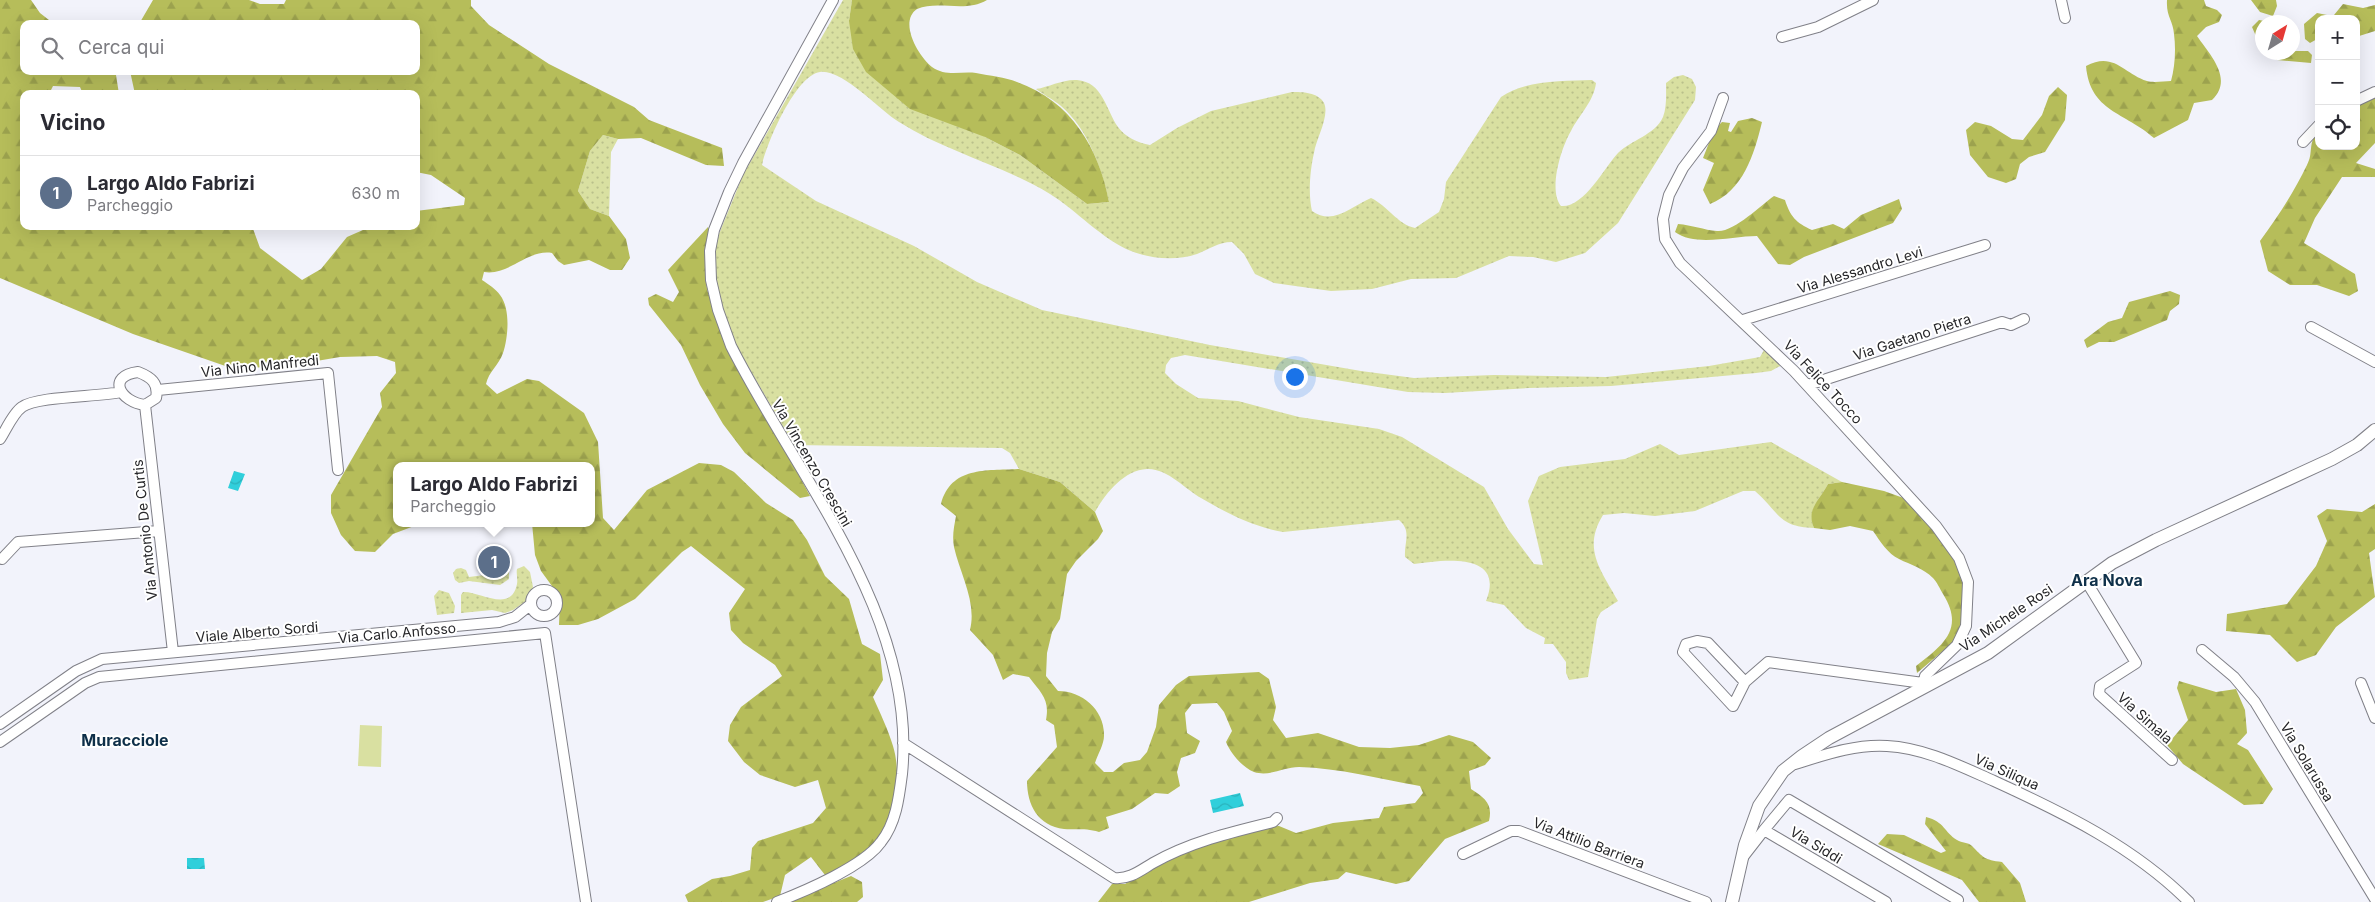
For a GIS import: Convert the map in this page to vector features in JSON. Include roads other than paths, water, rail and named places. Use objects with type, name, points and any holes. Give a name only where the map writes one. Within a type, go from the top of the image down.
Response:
[{"type":"street","name":"Via Vincenzo Crescini","points":[[777,902],[864,858],[880,844],[890,828],[897,805],[902,768],[903,743],[892,659],[878,618],[847,551],[731,346],[718,310],[711,280],[712,239],[729,192],[832,0]]},
{"type":"street","points":[[1782,37],[1818,27],[1873,0]]},
{"type":"street","points":[[2060,0],[2065,18]]},
{"type":"street","points":[[2360,99],[2375,92]]},
{"type":"street","name":"Via Felice Tocco","points":[[1723,98],[1711,131],[1673,186],[1666,204],[1663,230],[1667,245],[1675,257],[1743,320],[1808,385],[1936,526],[1954,549],[1964,569],[1968,587],[1967,618],[1963,634],[1954,648],[1925,676],[1923,686]]},
{"type":"street","points":[[2303,142],[2315,129]]},
{"type":"street","name":"Via Alessandro Levi","points":[[1743,320],[1985,245]]},
{"type":"street","name":"Via Gaetano Pietra","points":[[1808,385],[2002,322],[2011,324],[2024,319]]},
{"type":"street","points":[[2311,327],[2375,362]]},
{"type":"street","points":[[138,372],[154,381],[158,390],[156,398],[145,405],[137,404],[121,392],[119,386],[122,378],[129,373],[138,372]]},
{"type":"street","name":"Via Nino Manfredi","points":[[158,390],[328,373],[338,470]]},
{"type":"street","points":[[0,439],[22,407],[39,402],[102,397],[121,392]]},
{"type":"street","name":"Via Antonio De Curtis","points":[[145,405],[173,652]]},
{"type":"street","name":"Via Michele Rosi","points":[[1732,902],[1741,860],[1760,806],[1772,785],[1789,766],[1814,746],[1988,652],[2112,563],[2156,540],[2332,458],[2357,445],[2375,430]]},
{"type":"street","points":[[2,559],[18,542],[159,531]]},
{"type":"street","name":"Via Simala","points":[[2086,581],[2136,663],[2100,686],[2100,695],[2172,760]]},
{"type":"street","points":[[545,590],[553,594],[556,606],[552,614],[544,616],[536,614],[530,605],[532,596],[537,591],[545,590]]},
{"type":"street","name":"Viale Alberto Sordi","points":[[0,724],[76,671],[92,662],[109,658],[284,644],[499,622],[515,617],[530,605]]},
{"type":"street","points":[[544,616],[586,902]]},
{"type":"street","name":"Via Carlo Anfosso","points":[[0,742],[85,683],[99,677],[545,633]]},
{"type":"street","points":[[1745,682],[1708,643],[1697,641],[1686,644],[1683,652],[1733,706],[1745,682],[1768,662],[1923,686]]},
{"type":"street","points":[[284,644],[286,658]]},
{"type":"street","name":"Via Solarussa","points":[[2202,650],[2238,681],[2255,702],[2375,899]]},
{"type":"street","points":[[2361,682],[2375,718]]},
{"type":"street","points":[[903,743],[1114,878],[1129,877],[1164,857],[1200,842],[1273,822],[1277,818]]},
{"type":"street","name":"Via Siliqua","points":[[1789,766],[1841,751],[1869,747],[1906,749],[1937,757],[2039,802],[2098,833],[2158,875],[2190,902]]},
{"type":"street","points":[[1741,860],[1789,800],[1958,900]]},
{"type":"street","name":"Via Attilio Barriera","points":[[1463,854],[1511,831],[1518,830],[1706,902]]},
{"type":"street","name":"Via Siddi","points":[[1764,830],[1886,902]]},
{"type":"water","points":[[234,471],[245,474],[238,491],[228,488]]},
{"type":"water","points":[[1240,793],[1244,806],[1213,813],[1210,800]]},
{"type":"water","points":[[187,858],[204,858],[205,869],[187,869]]},
{"type":"place","name":"Largo Aldo Fabrizi","points":[[494,562]]},
{"type":"district","name":"Ara Nova","points":[[2107,580]]},
{"type":"district","name":"Muracciole","points":[[125,740]]}]
